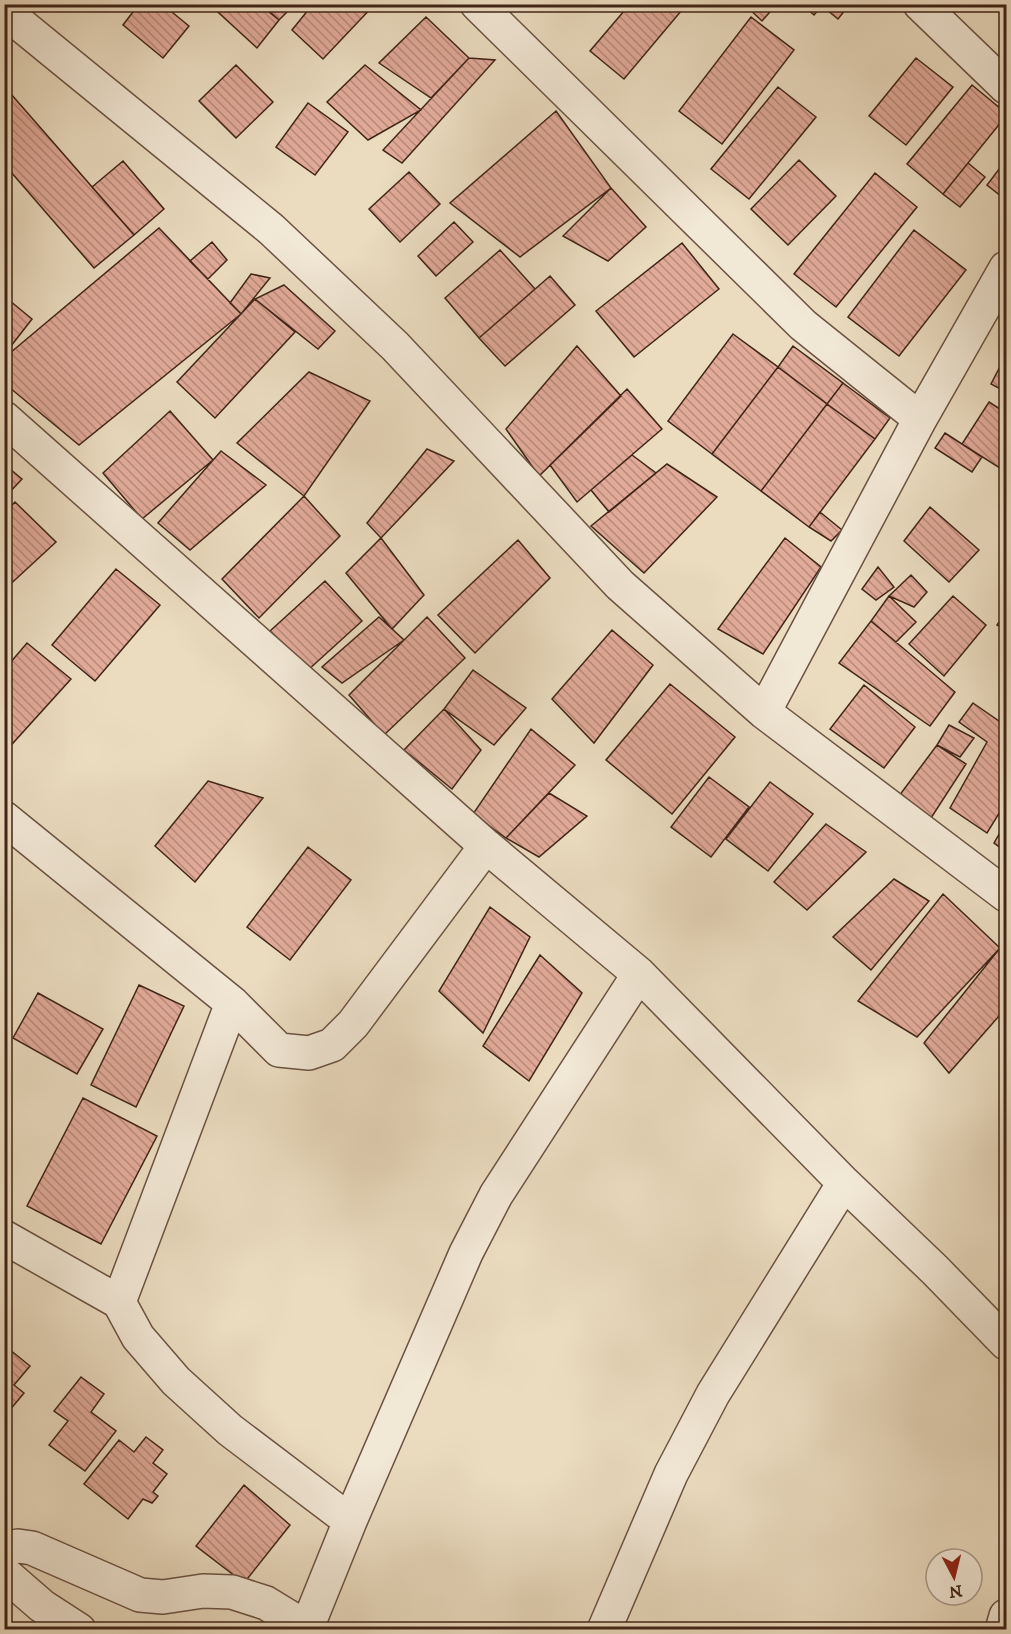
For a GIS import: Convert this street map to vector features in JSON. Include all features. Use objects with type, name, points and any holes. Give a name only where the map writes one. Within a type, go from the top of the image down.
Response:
[{"type":"street","points":[[477,4],[803,325],[920,419]]},
{"type":"street","points":[[920,4],[1006,87]]},
{"type":"street","points":[[4,11],[271,229],[395,346],[620,585],[764,712],[1006,895]]},
{"type":"street","points":[[764,712],[920,419],[1006,268]]},
{"type":"street","points":[[4,418],[486,846],[639,974],[844,1183],[935,1270],[1006,1343]]},
{"type":"street","points":[[4,818],[232,1003],[279,1050],[309,1053],[332,1045],[353,1024],[486,846]]},
{"type":"street","points":[[4,1549],[18,1546],[32,1548],[140,1594],[163,1597],[203,1591],[232,1592],[266,1603],[307,1628],[350,1521],[466,1253],[496,1195],[639,974]]},
{"type":"street","points":[[119,1302],[232,1003]]},
{"type":"street","points":[[604,1629],[671,1474],[713,1394],[844,1183]]},
{"type":"street","points":[[4,1237],[119,1302],[138,1337],[176,1381],[230,1430],[350,1521]]},
{"type":"street","points":[[4,1573],[42,1606],[79,1629]]},
{"type":"street","points":[[1002,1629],[1006,1616]]},
{"type":"building","points":[[139,4],[162,4],[189,26],[163,58],[123,25]]},
{"type":"building","points":[[209,4],[259,4],[279,20],[257,48]]},
{"type":"building","points":[[261,4],[295,4],[279,20]]},
{"type":"building","points":[[313,4],[375,4],[323,59],[292,30]]},
{"type":"building","points":[[630,4],[687,4],[624,79],[590,51]]},
{"type":"building","points":[[744,4],[777,4],[762,21]]},
{"type":"building","points":[[802,4],[850,4],[838,19],[822,6],[814,15]]},
{"type":"building","points":[[426,17],[469,58],[431,98],[379,63]]},
{"type":"building","points":[[751,17],[794,50],[722,144],[679,111]]},
{"type":"building","points":[[469,58],[495,60],[402,163],[383,150]]},
{"type":"building","points":[[916,58],[953,87],[906,145],[869,116]]},
{"type":"building","points":[[236,65],[273,102],[236,138],[199,101]]},
{"type":"building","points":[[365,65],[421,110],[368,140],[327,102]]},
{"type":"building","points":[[972,85],[1006,113],[1006,116],[943,194],[907,164]]},
{"type":"building","points":[[4,86],[134,235],[94,268],[4,164]]},
{"type":"building","points":[[778,87],[816,117],[749,199],[711,169]]},
{"type":"building","points":[[308,103],[348,132],[315,175],[276,147]]},
{"type":"building","points":[[556,111],[611,188],[520,257],[450,203]]},
{"type":"building","points":[[799,160],[836,196],[788,245],[751,209]]},
{"type":"building","points":[[1006,160],[1006,200],[987,185]]},
{"type":"building","points":[[123,161],[164,209],[134,235],[92,187]]},
{"type":"building","points":[[968,163],[985,177],[960,207],[943,194]]},
{"type":"building","points":[[409,172],[440,204],[400,242],[369,209]]},
{"type":"building","points":[[875,173],[917,207],[836,307],[794,274]]},
{"type":"building","points":[[611,188],[646,227],[608,261],[563,236]]},
{"type":"building","points":[[454,222],[473,242],[436,276],[418,256]]},
{"type":"building","points":[[159,228],[241,314],[79,445],[4,383],[4,358]]},
{"type":"building","points":[[914,230],[966,270],[899,356],[848,317]]},
{"type":"building","points":[[212,242],[227,260],[208,279],[190,261]]},
{"type":"building","points":[[682,243],[719,289],[634,357],[596,311]]},
{"type":"building","points":[[500,250],[535,289],[479,338],[445,298]]},
{"type":"building","points":[[251,274],[270,278],[241,314],[230,303]]},
{"type":"building","points":[[550,276],[575,305],[505,366],[479,338]]},
{"type":"building","points":[[284,285],[335,331],[318,349],[255,299]]},
{"type":"building","points":[[4,296],[32,319],[4,355]]},
{"type":"building","points":[[255,299],[295,332],[215,418],[177,382]]},
{"type":"building","points":[[733,334],[778,367],[712,454],[668,421]]},
{"type":"building","points":[[577,346],[621,396],[539,476],[506,429]]},
{"type":"building","points":[[793,346],[843,383],[827,404],[778,367]]},
{"type":"building","points":[[1006,355],[1006,392],[991,384]]},
{"type":"building","points":[[778,367],[827,404],[761,491],[712,454]]},
{"type":"building","points":[[309,372],[370,401],[304,496],[237,443]]},
{"type":"building","points":[[843,383],[890,418],[875,439],[827,404]]},
{"type":"building","points":[[627,389],[662,429],[577,502],[550,465]]},
{"type":"building","points":[[989,402],[1006,413],[1006,472],[962,444]]},
{"type":"building","points":[[827,404],[875,439],[809,527],[761,491]]},
{"type":"building","points":[[170,411],[213,460],[142,519],[103,473]]},
{"type":"building","points":[[945,433],[982,457],[972,472],[935,448]]},
{"type":"building","points":[[427,449],[454,461],[381,538],[367,523]]},
{"type":"building","points":[[221,451],[266,485],[190,550],[158,523]]},
{"type":"building","points":[[632,455],[656,473],[609,512],[591,490]]},
{"type":"building","points":[[4,464],[22,479],[4,498]]},
{"type":"building","points":[[667,464],[717,497],[644,573],[591,526]]},
{"type":"building","points":[[304,496],[340,536],[259,618],[222,579]]},
{"type":"building","points":[[15,502],[56,542],[4,590],[4,513]]},
{"type":"building","points":[[930,507],[979,550],[949,582],[904,541]]},
{"type":"building","points":[[820,512],[842,530],[831,541],[809,527]]},
{"type":"building","points":[[381,538],[424,595],[392,629],[346,573]]},
{"type":"building","points":[[785,538],[821,567],[763,654],[718,629]]},
{"type":"building","points":[[518,540],[550,578],[475,653],[438,615]]},
{"type":"building","points":[[878,567],[894,587],[876,600],[862,589]]},
{"type":"building","points":[[116,569],[160,605],[95,681],[52,645]]},
{"type":"building","points":[[911,575],[927,592],[914,607],[889,596]]},
{"type":"building","points":[[325,581],[362,621],[307,671],[270,631]]},
{"type":"building","points":[[889,596],[916,622],[896,642],[871,621]]},
{"type":"building","points":[[953,596],[986,625],[944,676],[909,644]]},
{"type":"building","points":[[1006,612],[1006,630],[997,625]]},
{"type":"building","points":[[379,617],[404,640],[342,683],[322,667]]},
{"type":"building","points":[[427,617],[465,658],[384,735],[349,695]]},
{"type":"building","points":[[871,621],[955,692],[930,726],[839,663]]},
{"type":"building","points":[[612,630],[653,665],[594,743],[552,699]]},
{"type":"building","points":[[27,643],[71,679],[4,753],[4,670]]},
{"type":"building","points":[[473,670],[526,708],[494,745],[444,709]]},
{"type":"building","points":[[670,684],[735,737],[672,814],[606,760]]},
{"type":"building","points":[[864,685],[915,727],[884,768],[830,729]]},
{"type":"building","points":[[973,703],[1006,726],[1006,802],[987,833],[950,808],[987,742],[959,722]]},
{"type":"building","points":[[444,709],[481,750],[452,789],[404,750]]},
{"type":"building","points":[[949,725],[974,738],[960,757],[937,745]]},
{"type":"building","points":[[531,729],[575,765],[506,838],[473,814]]},
{"type":"building","points":[[937,745],[966,764],[931,818],[896,800]]},
{"type":"building","points":[[709,777],[749,807],[711,857],[671,827]]},
{"type":"building","points":[[208,781],[263,798],[195,882],[155,846]]},
{"type":"building","points":[[770,782],[813,814],[768,871],[726,839]]},
{"type":"building","points":[[549,793],[587,816],[539,857],[506,838]]},
{"type":"building","points":[[1006,822],[1006,852],[994,843]]},
{"type":"building","points":[[826,824],[866,852],[807,910],[774,882]]},
{"type":"building","points":[[308,847],[351,880],[290,960],[247,927]]},
{"type":"building","points":[[894,879],[929,901],[871,970],[833,937]]},
{"type":"building","points":[[943,894],[1000,948],[917,1037],[858,1001]]},
{"type":"building","points":[[490,907],[530,937],[483,1033],[439,991]]},
{"type":"building","points":[[1000,948],[1006,952],[1006,1008],[949,1073],[924,1043]]},
{"type":"building","points":[[540,955],[582,993],[529,1081],[483,1046]]},
{"type":"building","points":[[139,985],[184,1006],[136,1107],[91,1085]]},
{"type":"building","points":[[38,993],[103,1029],[77,1074],[13,1038]]},
{"type":"building","points":[[83,1098],[157,1136],[101,1244],[27,1206]]},
{"type":"building","points":[[4,1345],[30,1366],[14,1385],[24,1393],[4,1417]]},
{"type":"building","points":[[81,1377],[104,1394],[91,1412],[116,1431],[85,1471],[49,1445],[68,1421],[54,1411]]},
{"type":"building","points":[[146,1437],[163,1450],[153,1463],[167,1474],[153,1492],[158,1496],[152,1503],[143,1499],[128,1519],[84,1484],[119,1440],[134,1452]]},
{"type":"building","points":[[244,1485],[290,1525],[244,1583],[196,1546]]}]
